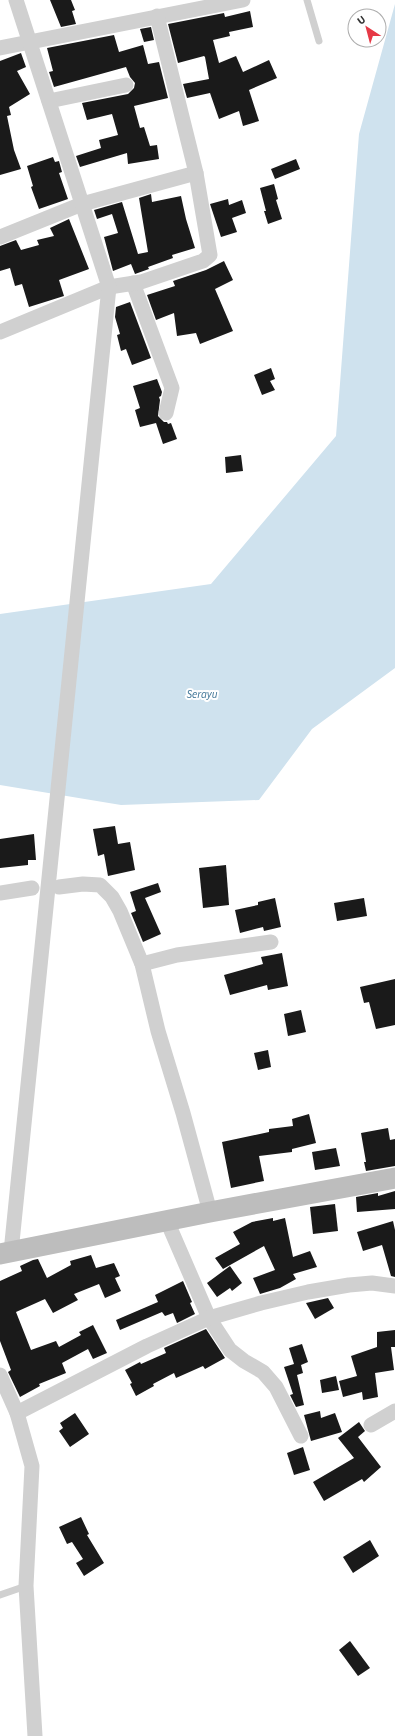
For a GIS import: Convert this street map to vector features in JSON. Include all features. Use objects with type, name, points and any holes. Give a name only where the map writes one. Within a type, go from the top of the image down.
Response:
[{"type":"main road","points":[[6,1253],[167,1220],[395,1178]]},
{"type":"street","points":[[6,1253],[55,818],[109,287],[16,0]]},
{"type":"street","points":[[0,48],[29,41],[244,0]]},
{"type":"street","points":[[0,332],[109,287],[133,283],[203,261],[210,255],[196,173],[157,16]]},
{"type":"street","points":[[49,101],[126,85]]},
{"type":"street","points":[[0,237],[82,204],[196,173]]},
{"type":"street","points":[[133,283],[172,388],[166,413]]},
{"type":"street","points":[[59,887],[83,884],[100,886],[112,897],[117,906],[142,964],[158,1031],[183,1113],[210,1212]]},
{"type":"street","points":[[0,893],[32,888]]},
{"type":"street","points":[[142,964],[177,955],[271,942]]},
{"type":"street","points":[[167,1220],[209,1318],[230,1350],[244,1361],[263,1372],[276,1387],[301,1436]]},
{"type":"street","points":[[17,1413],[147,1346],[209,1318],[261,1303],[322,1290],[372,1283],[395,1286]]},
{"type":"street","points":[[0,1375],[17,1413],[32,1466],[26,1586],[35,1736]]},
{"type":"street","points":[[370,1426],[395,1411]]},
{"type":"lane","points":[[307,0],[319,41]]},
{"type":"lane","points":[[0,1595],[26,1586]]},
{"type":"water","name":"Serayu","points":[[395,4],[395,668],[312,729],[259,800],[121,805],[0,785],[0,614],[211,584],[336,436],[359,134],[383,48],[387,48],[387,33]]},
{"type":"building","points":[[50,0],[71,0],[75,10],[72,11],[76,24],[61,27]]},
{"type":"building","points":[[250,11],[253,27],[229,32],[230,36],[213,40],[219,63],[236,56],[243,72],[269,60],[277,78],[249,90],[259,121],[243,126],[239,111],[219,119],[210,93],[187,98],[183,84],[209,79],[205,57],[178,63],[168,24],[224,13],[225,17]]},
{"type":"building","points":[[151,27],[154,40],[144,42],[140,29]]},
{"type":"building","points":[[114,35],[119,52],[143,45],[148,64],[159,62],[168,98],[134,106],[140,128],[144,127],[150,146],[157,145],[159,159],[128,164],[127,153],[80,167],[76,156],[101,148],[99,140],[118,135],[112,114],[87,120],[82,103],[128,94],[134,88],[135,83],[130,77],[126,67],[54,87],[49,72],[53,71],[47,48]]},
{"type":"building","points":[[21,53],[26,67],[17,71],[30,94],[9,107],[11,115],[7,116],[14,150],[21,169],[0,175],[0,61]]},
{"type":"building","points":[[53,157],[55,162],[59,161],[62,172],[59,173],[68,199],[39,209],[31,187],[33,186],[27,166]]},
{"type":"building","points":[[296,159],[300,169],[275,179],[271,169]]},
{"type":"building","points":[[274,184],[278,199],[276,200],[282,219],[268,224],[260,188]]},
{"type":"building","points":[[151,194],[152,202],[181,196],[195,248],[172,255],[173,258],[148,267],[149,269],[135,274],[131,264],[113,271],[104,237],[118,233],[112,214],[97,219],[94,210],[122,202],[138,254],[148,252],[139,198]]},
{"type":"building","points":[[228,199],[229,205],[242,200],[246,213],[232,218],[237,232],[221,237],[210,204]]},
{"type":"building","points":[[69,219],[89,269],[59,280],[64,296],[29,307],[22,284],[15,286],[10,268],[0,271],[0,246],[16,240],[21,250],[39,245],[37,240],[54,236],[50,228]]},
{"type":"building","points":[[224,261],[233,280],[215,289],[233,331],[200,344],[196,333],[177,336],[174,313],[156,320],[147,295],[175,286],[173,281],[206,270]]},
{"type":"building","points":[[130,302],[151,358],[132,365],[126,349],[121,351],[117,335],[120,334],[115,317],[116,307]]},
{"type":"building","points":[[271,368],[275,379],[270,381],[275,390],[262,395],[254,375]]},
{"type":"building","points":[[157,379],[162,392],[161,396],[159,397],[158,416],[164,422],[167,422],[168,424],[171,423],[177,439],[163,444],[156,423],[140,427],[135,410],[140,408],[133,386]]},
{"type":"building","points":[[241,455],[243,471],[226,473],[225,457]]},
{"type":"building","points":[[115,826],[118,844],[130,842],[135,870],[108,876],[104,854],[98,856],[93,829]]},
{"type":"building","points":[[34,834],[36,860],[28,860],[28,865],[0,868],[0,839]]},
{"type":"building","points":[[226,865],[229,905],[203,908],[199,868]]},
{"type":"building","points":[[158,883],[161,892],[145,898],[161,934],[143,942],[131,913],[136,911],[130,892]]},
{"type":"building","points":[[275,898],[281,927],[264,931],[263,927],[240,933],[235,910],[258,905],[258,902]]},
{"type":"building","points":[[364,898],[367,916],[337,921],[334,903]]},
{"type":"building","points":[[282,953],[288,986],[268,990],[267,985],[230,995],[224,975],[263,964],[261,957]]},
{"type":"building","points":[[395,979],[395,1025],[376,1029],[369,1002],[364,1003],[360,987]]},
{"type":"building","points":[[301,1010],[306,1032],[288,1036],[284,1014]]},
{"type":"building","points":[[268,1050],[271,1067],[258,1070],[254,1053]]},
{"type":"building","points":[[309,1114],[316,1143],[292,1149],[292,1152],[259,1156],[264,1181],[231,1188],[222,1142],[269,1132],[269,1129],[293,1126],[292,1119]]},
{"type":"building","points":[[388,1128],[390,1140],[395,1139],[395,1166],[366,1171],[361,1133]]},
{"type":"building","points":[[336,1148],[340,1166],[315,1170],[312,1152]]},
{"type":"building","points":[[395,1191],[395,1209],[357,1212],[356,1197],[378,1193],[378,1196]]},
{"type":"building","points":[[335,1204],[338,1231],[313,1234],[310,1207]]},
{"type":"building","points":[[273,1218],[273,1221],[285,1218],[293,1257],[310,1251],[317,1267],[293,1274],[296,1279],[280,1288],[260,1294],[253,1278],[275,1270],[264,1246],[223,1269],[215,1258],[240,1244],[233,1232],[252,1222]]},
{"type":"building","points":[[393,1221],[395,1230],[395,1277],[391,1276],[382,1245],[363,1251],[357,1232]]},
{"type":"building","points":[[91,1255],[96,1268],[114,1263],[120,1276],[115,1278],[121,1291],[105,1298],[99,1284],[74,1294],[78,1300],[53,1313],[45,1299],[16,1312],[31,1350],[56,1341],[59,1347],[81,1335],[79,1332],[93,1325],[107,1353],[93,1359],[88,1349],[62,1363],[66,1373],[39,1384],[40,1386],[20,1397],[8,1372],[11,1370],[0,1341],[0,1281],[22,1271],[20,1266],[33,1260],[38,1259],[47,1278],[71,1265],[70,1261]]},
{"type":"building","points":[[230,1266],[242,1283],[232,1291],[230,1288],[217,1297],[207,1283]]},
{"type":"building","points":[[183,1281],[192,1302],[190,1303],[195,1314],[177,1323],[173,1313],[165,1316],[162,1312],[120,1330],[116,1320],[158,1302],[155,1295]]},
{"type":"building","points":[[328,1298],[334,1308],[315,1319],[306,1303]]},
{"type":"building","points":[[206,1329],[225,1358],[205,1369],[203,1366],[176,1378],[174,1373],[153,1384],[154,1386],[136,1396],[130,1384],[132,1383],[125,1370],[140,1362],[141,1364],[166,1353],[164,1348]]},
{"type":"building","points":[[395,1330],[395,1347],[391,1347],[394,1370],[375,1373],[378,1397],[363,1400],[362,1392],[343,1397],[339,1381],[357,1376],[351,1356],[377,1347],[377,1332]]},
{"type":"building","points":[[302,1344],[308,1362],[301,1365],[303,1373],[297,1375],[304,1405],[296,1407],[290,1395],[293,1394],[284,1367],[294,1364],[289,1348]]},
{"type":"building","points":[[336,1376],[339,1390],[322,1393],[320,1380]]},
{"type":"building","points":[[320,1411],[321,1418],[335,1413],[342,1432],[311,1441],[304,1415]]},
{"type":"building","points":[[75,1413],[89,1434],[70,1447],[59,1431],[63,1428],[60,1423]]},
{"type":"building","points":[[359,1422],[365,1431],[358,1437],[381,1467],[364,1482],[362,1479],[324,1501],[313,1482],[354,1458],[338,1438]]},
{"type":"building","points":[[303,1447],[310,1470],[294,1475],[287,1453]]},
{"type":"building","points":[[81,1517],[89,1534],[87,1535],[104,1563],[84,1576],[76,1563],[83,1559],[72,1542],[67,1544],[59,1527]]},
{"type":"building","points":[[370,1540],[379,1556],[353,1573],[343,1557]]},
{"type":"building","points":[[350,1641],[370,1668],[358,1676],[339,1650]]}]
